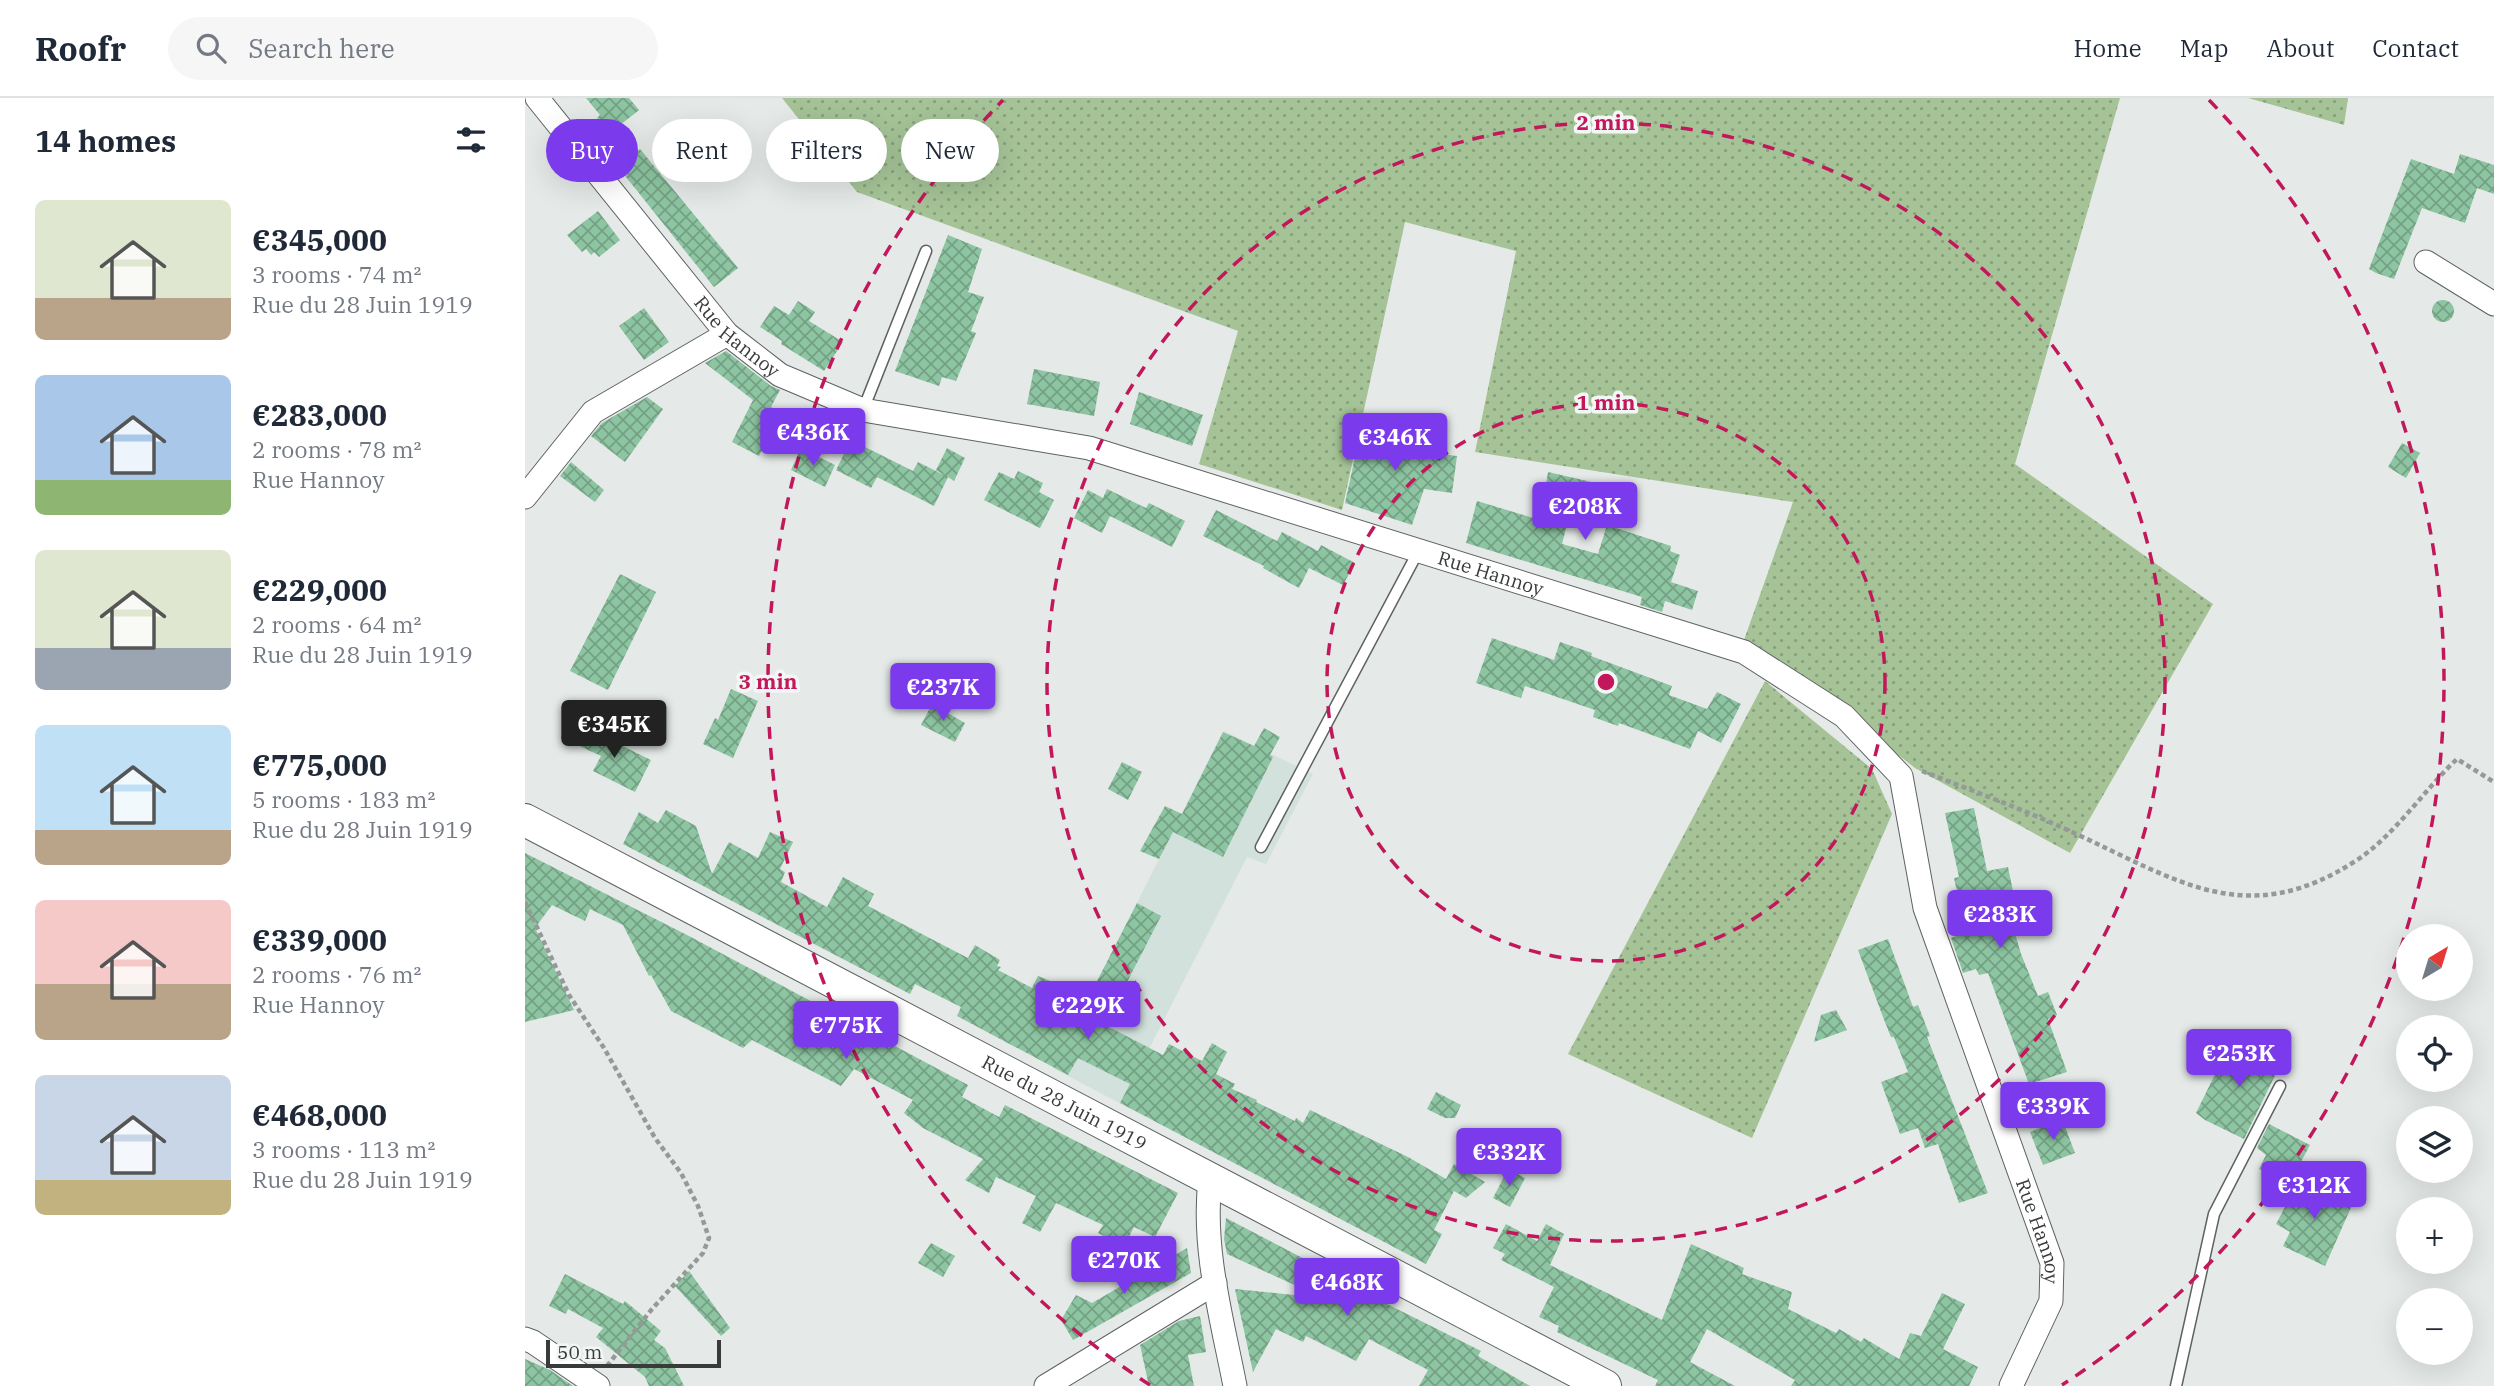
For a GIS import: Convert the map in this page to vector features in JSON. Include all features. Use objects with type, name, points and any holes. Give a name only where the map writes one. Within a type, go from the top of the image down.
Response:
[{"type":"main road","name":"Rue du 28 Juin 1919","points":[[525,820],[1605,1386]]},
{"type":"street","name":"Rue Hannoy","points":[[537,98],[727,334],[781,375],[863,410],[1089,448],[1744,652],[1844,716],[1901,776],[1925,908],[2052,1263],[2051,1301],[2011,1386]]},
{"type":"street","points":[[2426,262],[2494,304]]},
{"type":"street","points":[[525,497],[593,412],[727,334]]},
{"type":"street","points":[[1210,1180],[1206,1210],[1215,1283],[1235,1386]]},
{"type":"street","points":[[1046,1386],[1215,1283]]},
{"type":"street","points":[[525,1339],[597,1385]]},
{"type":"lane","points":[[863,410],[926,251]]},
{"type":"lane","points":[[1261,847],[1419,550]]},
{"type":"lane","points":[[2176,1386],[2214,1214],[2280,1086]]},
{"type":"path","points":[[1890,764],[1919,770],[2071,831],[2190,886],[2229,896],[2269,895],[2301,888],[2329,877],[2358,860],[2382,840],[2457,759],[2494,782]]},
{"type":"path","points":[[525,902],[569,995],[604,1048],[655,1138],[681,1173],[698,1206],[709,1238],[703,1253],[652,1309],[612,1359],[597,1385]]},
{"type":"shaded area","points":[[1224,731],[1313,774],[1266,864],[1247,857],[1121,1104],[1053,1068]]},
{"type":"green space","points":[[782,98],[2120,98],[2015,464],[2213,604],[2070,853],[1915,768],[1773,657],[1744,640],[1793,502],[1475,452],[1516,251],[1405,222],[1342,510],[1199,464],[1238,331],[857,192],[849,182],[887,182],[887,119],[799,119]]},
{"type":"green space","points":[[2248,98],[2348,98],[2344,125]]},
{"type":"green space","points":[[1765,681],[1872,769],[1892,814],[1752,1138],[1568,1054]]},
{"type":"building","points":[[586,98],[629,98],[639,110],[628,119],[598,119],[600,115]]},
{"type":"building","points":[[640,149],[652,164],[652,182],[667,182],[738,268],[714,287],[630,182],[638,182]]},
{"type":"building","points":[[2460,154],[2494,165],[2494,194],[2477,188],[2465,223],[2422,208],[2394,279],[2369,269],[2411,159],[2454,174]]},
{"type":"building","points":[[598,211],[620,240],[599,257],[594,252],[591,255],[586,249],[582,252],[567,235]]},
{"type":"building","points":[[948,235],[982,249],[968,292],[984,297],[971,331],[976,333],[956,381],[942,377],[939,386],[895,371]]},
{"type":"building","points":[[2439,300],[2447,300],[2454,307],[2454,315],[2447,322],[2439,322],[2432,315],[2432,307]]},
{"type":"building","points":[[798,301],[815,312],[809,321],[843,342],[824,371],[781,344],[782,341],[760,327],[774,306],[789,315]]},
{"type":"building","points":[[644,308],[669,342],[644,360],[619,326]]},
{"type":"building","points":[[726,351],[780,390],[771,407],[793,419],[777,450],[765,444],[759,456],[732,442],[753,400],[705,363]]},
{"type":"building","points":[[1034,369],[1100,382],[1094,416],[1027,404]]},
{"type":"building","points":[[1139,392],[1203,415],[1192,446],[1130,424]]},
{"type":"building","points":[[647,397],[663,409],[625,462],[591,436],[602,423]]},
{"type":"building","points":[[1363,421],[1414,434],[1410,450],[1457,456],[1452,493],[1424,489],[1412,525],[1345,503]]},
{"type":"building","points":[[851,440],[913,471],[918,462],[946,476],[936,470],[947,448],[965,458],[954,481],[948,477],[934,506],[877,477],[871,488],[836,470]]},
{"type":"building","points":[[2402,443],[2420,453],[2406,478],[2388,467]]},
{"type":"building","points":[[801,448],[835,465],[825,487],[791,470]]},
{"type":"building","points":[[571,462],[604,490],[595,502],[560,476]]},
{"type":"building","points":[[1018,471],[1043,483],[1039,492],[1054,500],[1040,528],[984,500],[999,472],[1014,479]]},
{"type":"building","points":[[1548,472],[1635,492],[1623,527],[1571,509],[1562,544],[1598,554],[1607,525],[1671,546],[1670,551],[1680,555],[1671,582],[1698,591],[1692,610],[1665,601],[1662,612],[1640,605],[1642,597],[1466,543],[1477,501],[1540,520]]},
{"type":"building","points":[[1107,489],[1146,508],[1149,503],[1185,521],[1172,547],[1110,516],[1102,533],[1074,518],[1088,490],[1103,498]]},
{"type":"building","points":[[1216,510],[1277,541],[1282,532],[1318,551],[1321,545],[1355,563],[1343,585],[1309,568],[1299,588],[1263,568],[1264,566],[1203,536]]},
{"type":"building","points":[[620,574],[656,592],[608,690],[570,671]]},
{"type":"building","points":[[1492,638],[1554,660],[1560,642],[1672,686],[1669,695],[1707,709],[1717,692],[1741,704],[1721,743],[1698,731],[1690,749],[1619,723],[1618,726],[1593,717],[1595,710],[1525,686],[1521,698],[1476,683]]},
{"type":"building","points":[[731,689],[758,701],[733,758],[703,744],[715,718],[718,720]]},
{"type":"building","points":[[932,704],[965,723],[955,742],[921,725]]},
{"type":"building","points":[[1264,728],[1280,737],[1270,755],[1273,757],[1223,857],[1173,832],[1159,859],[1140,851],[1165,806],[1182,814],[1223,732],[1254,746]]},
{"type":"building","points":[[598,734],[651,760],[635,792],[593,771],[601,756],[560,737]]},
{"type":"building","points":[[1122,762],[1142,772],[1128,800],[1108,789]]},
{"type":"building","points":[[1974,808],[1987,871],[2008,867],[2017,911],[2010,916],[2021,954],[2038,996],[2048,992],[2057,1015],[2048,1019],[2067,1072],[2029,1084],[1988,973],[1979,975],[1976,969],[1963,973],[1951,938],[1966,933],[1954,878],[1959,877],[1945,813]]},
{"type":"building","points":[[666,810],[696,826],[712,874],[729,842],[758,858],[770,832],[793,842],[780,869],[785,872],[781,882],[827,907],[843,877],[874,894],[868,906],[968,958],[975,945],[1000,960],[997,966],[1001,967],[998,970],[1032,988],[1038,976],[1089,997],[1137,903],[1161,916],[1105,1025],[1163,1055],[1169,1044],[1202,1061],[1212,1043],[1227,1052],[1216,1074],[1235,1084],[1232,1089],[1257,1100],[1256,1102],[1303,1123],[1310,1110],[1408,1157],[1446,1179],[1454,1164],[1485,1182],[1466,1198],[1454,1191],[1434,1230],[1442,1234],[1426,1264],[1120,1103],[1130,1084],[1078,1058],[1068,1075],[957,1016],[961,1007],[915,984],[910,994],[623,844],[639,812],[658,823]]},
{"type":"building","points":[[525,853],[687,935],[968,1085],[962,1097],[999,1117],[1005,1105],[1178,1193],[1155,1237],[1134,1227],[1124,1246],[1098,1233],[1103,1225],[1056,1203],[1040,1232],[1022,1223],[1036,1196],[996,1177],[989,1193],[965,1180],[983,1159],[923,1128],[904,1113],[913,1100],[854,1069],[841,1086],[752,1040],[743,1048],[671,1011],[651,975],[649,976],[623,925],[590,909],[585,921],[552,905],[535,928],[574,1010],[525,1022]]},
{"type":"building","points":[[1888,939],[1913,1007],[1918,1005],[1930,1036],[1927,1037],[1988,1193],[1959,1203],[1938,1144],[1925,1148],[1918,1128],[1900,1134],[1881,1082],[1908,1072],[1894,1037],[1891,1037],[1858,950]]},
{"type":"building","points":[[1836,1010],[1847,1030],[1814,1042],[1821,1015]]},
{"type":"building","points":[[2246,1041],[2283,1059],[2244,1139],[2196,1113],[2226,1052],[2238,1058]]},
{"type":"building","points":[[1436,1092],[1461,1105],[1455,1118],[1445,1118],[1427,1109]]},
{"type":"building","points":[[2062,1119],[2075,1153],[2043,1165],[2030,1132]]},
{"type":"building","points":[[2269,1124],[2310,1145],[2289,1184],[2259,1169],[2266,1155],[2257,1148]]},
{"type":"building","points":[[1508,1169],[1525,1178],[1510,1207],[1493,1198]]},
{"type":"building","points":[[2300,1179],[2353,1203],[2325,1266],[2283,1246],[2290,1232],[2276,1224]]},
{"type":"building","points":[[1226,1218],[1481,1351],[1478,1356],[1530,1386],[1419,1386],[1428,1370],[1369,1339],[1356,1361],[1306,1336],[1303,1342],[1276,1329],[1253,1372],[1235,1289],[1323,1298],[1227,1254],[1224,1239]]},
{"type":"building","points":[[1506,1224],[1537,1241],[1546,1224],[1564,1234],[1550,1265],[1662,1320],[1691,1244],[1744,1268],[1742,1274],[1792,1292],[1788,1309],[1836,1333],[1839,1329],[1861,1342],[1864,1338],[1899,1359],[1910,1333],[1921,1336],[1942,1293],[1965,1304],[1943,1349],[1978,1367],[1969,1386],[1791,1386],[1795,1380],[1707,1329],[1690,1362],[1735,1386],[1655,1386],[1658,1380],[1557,1332],[1559,1326],[1539,1317],[1554,1287],[1501,1260],[1505,1254],[1493,1248]]},
{"type":"building","points":[[931,1243],[955,1256],[943,1277],[918,1263]]},
{"type":"building","points":[[1187,1248],[1191,1273],[1073,1340],[1061,1320],[1076,1295],[1092,1303]]},
{"type":"building","points":[[689,1271],[730,1328],[721,1336],[675,1286]]},
{"type":"building","points":[[565,1274],[623,1304],[625,1301],[661,1331],[654,1340],[665,1348],[684,1386],[649,1386],[645,1377],[596,1337],[603,1328],[568,1309],[566,1314],[549,1306]]},
{"type":"building","points":[[1200,1316],[1206,1352],[1188,1355],[1194,1386],[1149,1386],[1140,1345],[1179,1321]]},
{"type":"building","points":[[525,1359],[550,1370],[573,1386],[525,1386]]}]
